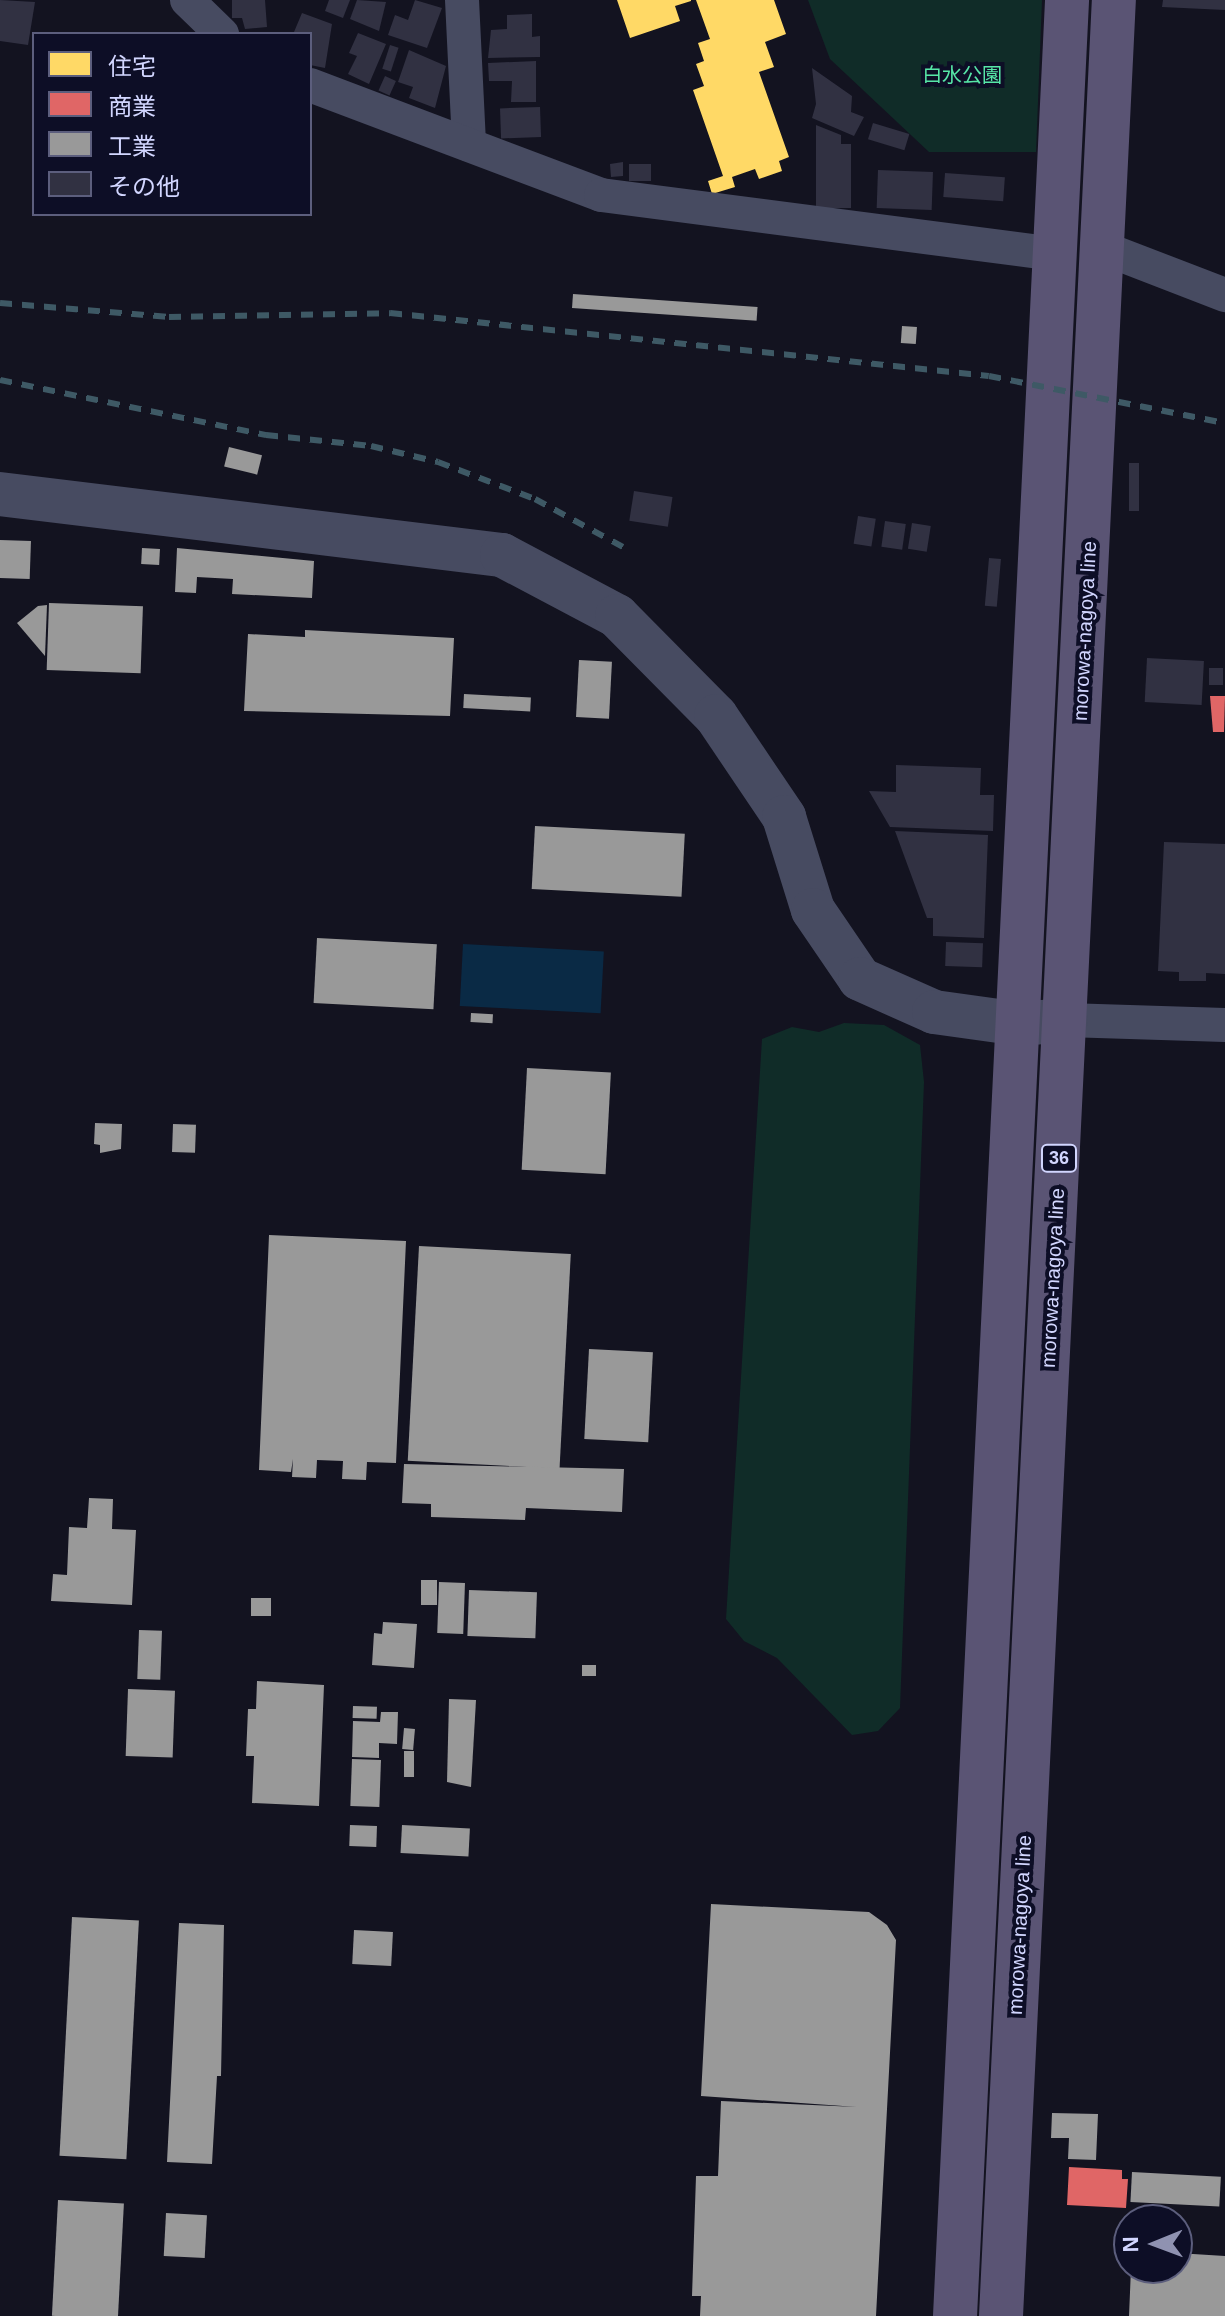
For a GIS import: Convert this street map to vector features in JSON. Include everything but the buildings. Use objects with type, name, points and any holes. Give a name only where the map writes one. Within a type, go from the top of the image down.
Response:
[{"type":"main road","name":"36","points":[[955,2316],[1020,1024],[1067,0]]},
{"type":"main road","name":"morowa-nagoya line","points":[[1001,2316],[1114,0]]},
{"type":"street","points":[[187,0],[220,32]]},
{"type":"street","points":[[462,0],[469,145]]},
{"type":"street","points":[[312,86],[601,195],[1056,254]]},
{"type":"street","points":[[1103,248],[1225,295]]},
{"type":"street","points":[[0,494],[502,555],[617,616],[716,716],[784,817],[813,910],[860,979],[934,1012],[1020,1024],[1066,1020],[1225,1025]]},
{"type":"green space","name":"白水公園","points":[[808,0],[1042,0],[1036,152],[929,152],[830,59]]},
{"type":"green space","points":[[844,1023],[884,1025],[920,1045],[924,1082],[900,1708],[878,1731],[852,1735],[777,1658],[744,1641],[726,1619],[762,1039],[792,1027],[819,1032]]},
{"type":"water","points":[[463,944],[604,951],[601,1013],[460,1006]]},
{"type":"railway","points":[[0,303],[169,317],[390,313],[989,376],[1225,423]]},
{"type":"railway","points":[[0,380],[266,435],[371,446],[438,462],[535,499],[623,547]]}]
